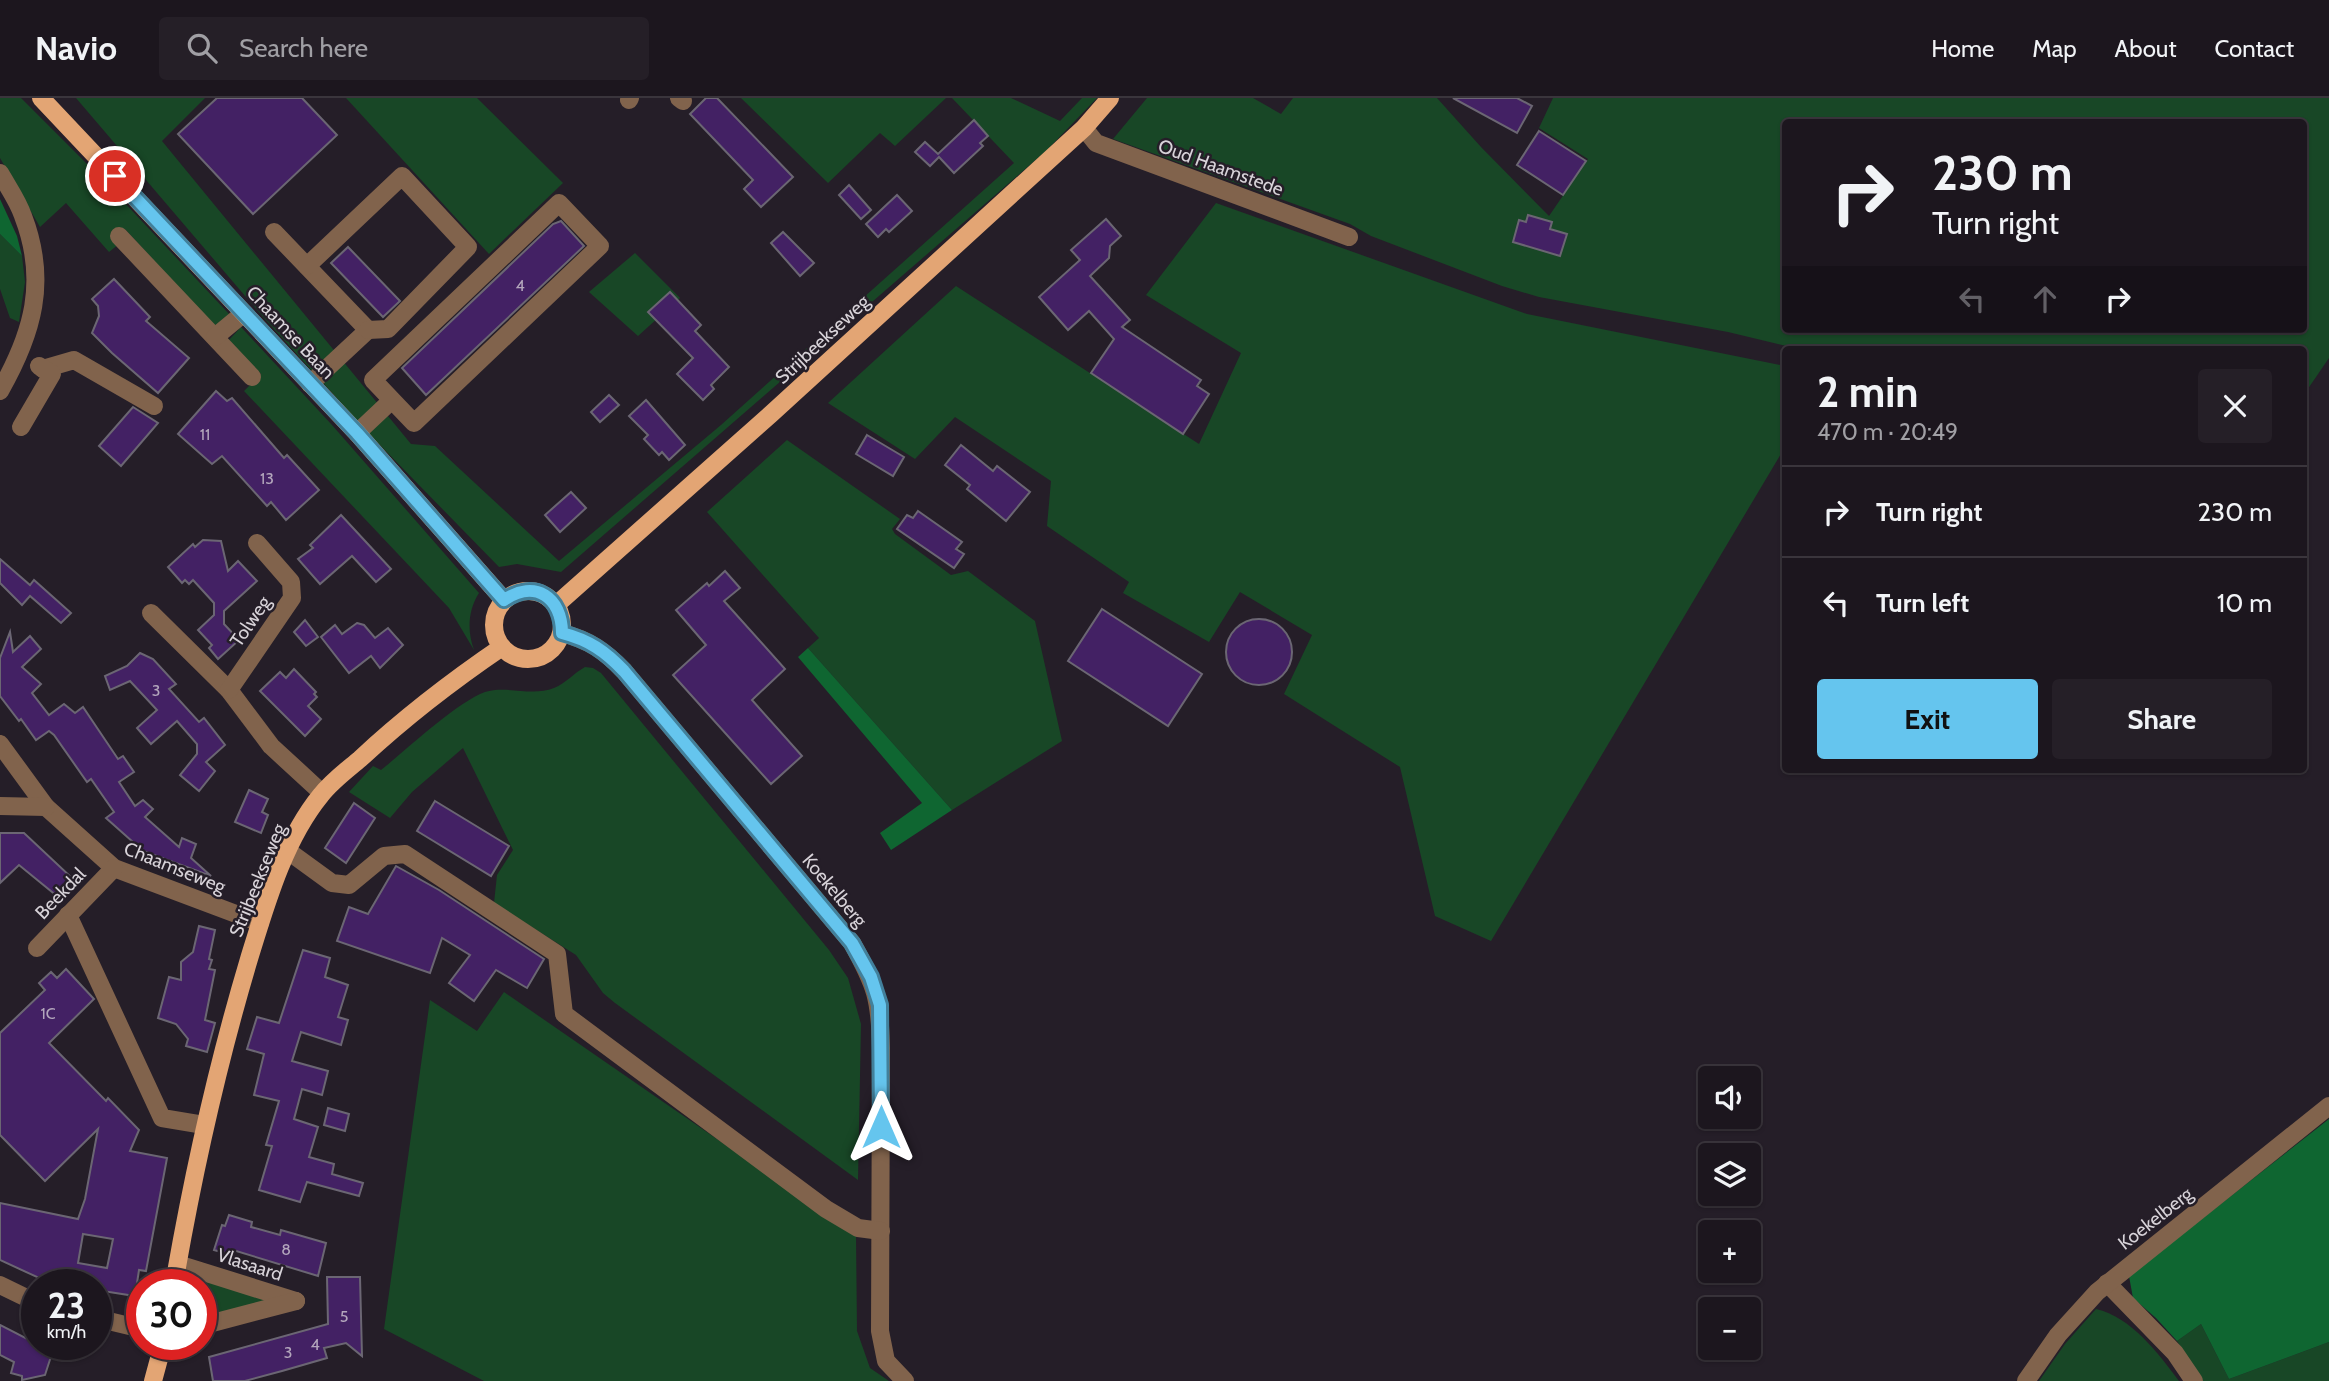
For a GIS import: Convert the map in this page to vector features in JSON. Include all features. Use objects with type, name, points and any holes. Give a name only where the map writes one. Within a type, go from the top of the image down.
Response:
[{"type":"main road","name":"Chaamse Baan","points":[[41,98],[357,433],[504,600]]},
{"type":"main road","name":"Strijbeekseweg","points":[[556,605],[771,414],[1084,128],[1110,98]]},
{"type":"main road","points":[[537,592],[556,605],[562,619],[562,633],[548,653],[536,659],[523,659],[511,655],[495,636],[497,611],[504,600],[514,593],[537,592]]},
{"type":"main road","name":"Strijbeekseweg","points":[[177,1269],[204,1125],[222,1050],[260,923],[288,851],[305,817],[322,793],[420,706],[502,647]]},
{"type":"main road","points":[[153,1381],[159,1360]]},
{"type":"street","name":"Oud Haamstede","points":[[1084,128],[1096,143],[1349,237]]},
{"type":"street","points":[[0,173],[23,215],[34,255],[34,312],[20,355],[0,391]]},
{"type":"street","points":[[307,266],[402,176],[468,247],[388,329],[368,330],[310,384]]},
{"type":"street","points":[[559,203],[600,246],[414,423],[392,400],[373,380],[513,236],[559,203]]},
{"type":"street","points":[[274,232],[368,330]]},
{"type":"street","points":[[119,236],[252,377]]},
{"type":"street","points":[[215,337],[244,313]]},
{"type":"street","points":[[20,355],[52,374],[21,427]]},
{"type":"street","points":[[43,369],[74,360],[154,406]]},
{"type":"street","points":[[357,433],[392,400]]},
{"type":"street","name":"Tolweg","points":[[229,690],[292,598],[291,582],[257,543]]},
{"type":"street","points":[[152,613],[229,690],[271,746],[322,793]]},
{"type":"street","name":"Koekelberg","points":[[562,633],[581,638],[603,649],[624,671],[852,943],[871,977],[880,1005],[880,1331],[886,1361],[905,1381]]},
{"type":"street","name":"Chaamseweg","points":[[0,744],[46,807],[114,868],[260,923]]},
{"type":"street","points":[[0,806],[46,807]]},
{"type":"street","points":[[288,851],[332,883],[349,885],[384,856],[405,854],[557,954],[564,1014],[826,1209],[858,1228],[881,1231]]},
{"type":"street","name":"Beekdal","points":[[37,948],[114,868]]},
{"type":"street","points":[[68,915],[162,1118],[204,1125]]},
{"type":"street","name":"Koekelberg","points":[[2026,1381],[2058,1335],[2107,1283],[2329,1106]]},
{"type":"street","name":"Vlasaard","points":[[178,1264],[194,1269]]},
{"type":"street","name":"Vlasaard","points":[[217,1276],[296,1301],[217,1322]]},
{"type":"street","points":[[2107,1283],[2175,1353],[2194,1381]]},
{"type":"street","points":[[0,1285],[21,1295]]},
{"type":"green space","points":[[0,98],[21,98],[106,183],[230,315],[214,326],[125,229],[115,238],[119,244],[109,252],[66,203],[40,227],[0,158]]},
{"type":"green space","points":[[76,98],[205,98],[162,141],[411,444],[435,446],[559,561],[721,425],[1014,163],[952,98],[1011,98],[1060,121],[1082,98],[1097,98],[1047,150],[561,572],[517,564],[499,567],[375,440],[263,317]]},
{"type":"green space","points":[[346,98],[477,98],[563,183],[489,254]]},
{"type":"green space","points":[[741,98],[946,98],[895,146],[880,133],[828,183]]},
{"type":"green space","points":[[1147,98],[1253,98],[1281,114],[1293,98],[1437,98],[1549,216],[1588,159],[1539,128],[1553,98],[2329,98],[2329,358],[2307,390],[2307,346],[1786,346],[1728,332],[1539,297],[1502,286],[1371,236],[1350,224],[1113,139]]},
{"type":"green space","points":[[0,199],[17,236],[22,256],[0,234]]},
{"type":"green space","points":[[1216,203],[1527,314],[1782,365],[1782,452],[1491,941],[1435,916],[1400,767],[1284,694],[1312,635],[1240,592],[1209,642],[1123,593],[1129,582],[1047,526],[1051,481],[955,417],[915,459],[828,403],[956,286],[1199,444],[1241,353],[1146,295]]},
{"type":"green space","points":[[0,234],[22,256],[25,282],[19,322],[10,318],[0,289]]},
{"type":"green space","points":[[635,253],[680,298],[638,336],[589,292]]},
{"type":"green space","points":[[241,327],[332,425],[479,593],[470,621],[474,650],[449,608],[244,391],[261,374],[229,340]]},
{"type":"green space","points":[[787,440],[900,519],[892,529],[895,534],[951,575],[968,571],[1035,621],[1062,741],[952,810],[808,648],[819,638],[707,512]]},
{"type":"green space","points":[[808,648],[952,810],[891,850],[880,833],[922,803],[798,657]]},
{"type":"green space","points":[[585,667],[601,673],[829,950],[848,978],[861,1024],[858,1180],[615,1003],[603,993],[576,955],[494,903],[497,875],[513,850],[463,748],[412,792],[390,818],[349,792],[373,766],[381,770],[473,697],[493,690],[537,691],[554,688]]},
{"type":"green space","points":[[504,992],[856,1235],[857,1331],[870,1368],[889,1381],[484,1381],[384,1329],[430,1000],[477,1031]]},
{"type":"green space","points":[[2329,1119],[2329,1342],[2229,1379],[2201,1324],[2177,1341],[2133,1298],[2129,1276]]},
{"type":"green space","points":[[217,1284],[273,1300],[217,1315]]},
{"type":"green space","points":[[2096,1309],[2109,1313],[2132,1328],[2153,1348],[2179,1381],[2039,1381],[2065,1344]]},
{"type":"green space","points":[[2201,1324],[2229,1379],[2329,1342],[2329,1381],[2203,1381],[2177,1341]]},
{"type":"building","points":[[217,98],[302,98],[337,135],[253,214],[178,134]]},
{"type":"building","points":[[706,98],[717,98],[793,177],[761,207],[744,189],[753,180],[690,114]]},
{"type":"building","points":[[1453,98],[1517,98],[1532,106],[1517,133]]},
{"type":"building","points":[[974,120],[988,136],[980,143],[983,146],[954,173],[939,157],[930,166],[915,152],[925,142],[938,154]]},
{"type":"building","points":[[1539,131],[1586,161],[1563,195],[1517,165]]},
{"type":"building","points":[[849,185],[871,210],[861,219],[839,195]]},
{"type":"building","points":[[897,195],[912,211],[889,232],[886,229],[878,237],[866,224]]},
{"type":"building","points":[[1528,215],[1552,222],[1550,229],[1567,234],[1560,256],[1513,242],[1519,220],[1526,222]]},
{"type":"building","points":[[1106,219],[1121,236],[1110,246],[1109,258],[1090,276],[1130,320],[1122,327],[1201,380],[1197,386],[1209,394],[1183,434],[1091,373],[1114,339],[1089,311],[1068,330],[1039,297],[1080,260],[1071,250]]},
{"type":"building","points":[[561,221],[584,246],[426,395],[402,368],[553,224]]},
{"type":"building","points":[[783,232],[814,263],[800,276],[771,243]]},
{"type":"building","points":[[348,247],[400,301],[383,317],[331,263]]},
{"type":"building","points":[[114,279],[150,317],[146,321],[189,358],[158,393],[92,333],[99,316],[98,306],[92,299]]},
{"type":"building","points":[[670,292],[701,325],[695,331],[729,367],[711,385],[714,389],[703,400],[677,374],[693,358],[648,312]]},
{"type":"building","points":[[216,391],[227,401],[232,398],[284,458],[287,455],[319,490],[286,520],[271,502],[267,506],[222,456],[212,464],[178,434]]},
{"type":"building","points":[[609,395],[619,405],[600,422],[591,412]]},
{"type":"building","points":[[646,400],[685,445],[669,460],[662,452],[659,455],[644,439],[648,435],[629,416]]},
{"type":"building","points":[[133,407],[158,423],[121,466],[99,446]]},
{"type":"building","points":[[867,435],[904,457],[893,476],[856,454]]},
{"type":"building","points":[[961,445],[993,471],[997,466],[1030,492],[1006,521],[967,489],[970,485],[945,465]]},
{"type":"building","points":[[571,492],[586,508],[560,532],[545,515]]},
{"type":"building","points":[[918,511],[962,542],[956,549],[964,554],[954,568],[897,529],[907,515],[913,518]]},
{"type":"building","points":[[341,515],[391,569],[376,582],[352,556],[320,584],[298,559],[313,548],[310,545]]},
{"type":"building","points":[[203,540],[221,541],[228,571],[238,561],[257,581],[224,611],[224,624],[239,640],[218,659],[209,648],[212,645],[198,630],[214,615],[214,603],[193,580],[189,584],[185,580],[182,583],[168,567],[193,544],[195,547]]},
{"type":"building","points":[[0,559],[30,585],[34,580],[71,613],[61,623],[30,596],[22,605],[0,583]]},
{"type":"building","points":[[725,571],[740,588],[724,601],[785,669],[752,700],[802,756],[771,784],[673,675],[706,645],[676,610]]},
{"type":"building","points":[[1102,609],[1202,674],[1168,726],[1068,661]]},
{"type":"building","points":[[1259,619],[1282,629],[1292,652],[1282,675],[1259,685],[1236,675],[1226,652],[1236,629]]},
{"type":"building","points":[[305,620],[318,637],[306,646],[294,632]]},
{"type":"building","points":[[357,623],[364,625],[375,638],[388,628],[403,645],[380,668],[371,656],[349,673],[321,637],[335,625],[342,634]]},
{"type":"building","points":[[10,632],[13,652],[30,636],[41,649],[22,667],[41,684],[32,693],[49,715],[64,704],[75,713],[83,707],[118,759],[123,756],[134,772],[119,782],[135,806],[143,800],[153,809],[145,817],[179,847],[182,838],[196,844],[191,858],[211,876],[143,851],[106,818],[114,812],[91,779],[87,782],[54,735],[49,731],[36,740],[21,719],[19,721],[0,696],[0,658]]},
{"type":"building","points":[[140,653],[153,659],[176,684],[169,689],[199,722],[204,718],[225,745],[206,762],[215,771],[199,791],[180,775],[197,754],[197,744],[177,721],[151,744],[137,728],[157,710],[130,681],[110,690],[105,676],[127,666]]},
{"type":"building","points":[[294,669],[316,692],[314,694],[317,697],[308,706],[321,719],[305,736],[260,691],[280,672],[286,678]]},
{"type":"building","points":[[249,790],[268,799],[262,812],[268,815],[261,833],[235,822]]},
{"type":"building","points":[[435,801],[509,846],[491,876],[417,831]]},
{"type":"building","points":[[354,803],[375,818],[346,863],[325,848]]},
{"type":"building","points":[[0,833],[24,833],[72,878],[57,896],[19,865],[0,883]]},
{"type":"building","points":[[396,866],[439,890],[544,959],[527,988],[496,970],[474,1001],[449,983],[470,955],[442,938],[430,973],[337,941],[349,907],[368,914]]},
{"type":"building","points":[[199,926],[215,930],[209,969],[215,970],[205,1020],[215,1023],[207,1052],[186,1046],[188,1039],[176,1024],[158,1018],[169,977],[181,980],[181,962],[193,952]]},
{"type":"building","points":[[303,950],[330,958],[325,977],[348,985],[338,1017],[348,1020],[341,1045],[301,1032],[292,1061],[328,1071],[322,1095],[302,1089],[294,1119],[318,1127],[309,1157],[334,1164],[332,1174],[363,1183],[359,1196],[307,1182],[300,1202],[259,1190],[272,1146],[266,1145],[279,1101],[254,1095],[264,1054],[247,1049],[257,1017],[279,1023]]},
{"type":"building","points":[[66,969],[94,999],[49,1043],[139,1130],[130,1151],[167,1158],[146,1269],[126,1269],[126,1295],[112,1292],[112,1269],[21,1270],[0,1260],[0,1203],[78,1219],[85,1199],[98,1129],[45,1181],[0,1135],[0,1033],[45,990],[39,983],[51,972],[57,978]],"holes":[[[83,1234],[113,1239],[107,1268],[78,1263]]]},
{"type":"building","points":[[328,1108],[349,1114],[345,1131],[324,1125]]},
{"type":"building","points":[[229,1215],[252,1222],[251,1227],[280,1235],[281,1230],[326,1243],[318,1276],[233,1250],[232,1255],[214,1250],[222,1225],[225,1226]]},
{"type":"building","points":[[327,1277],[360,1277],[362,1356],[346,1343],[324,1348],[327,1358],[282,1371],[245,1381],[213,1381],[210,1360],[217,1360],[217,1355],[328,1324]]},
{"type":"building","points":[[0,1325],[21,1336],[21,1360],[50,1360],[45,1375],[22,1380],[22,1376],[11,1373],[14,1362],[0,1355]]},
{"type":"route","points":[[115,176],[357,433],[504,600],[514,593],[526,591],[548,597],[556,605],[562,619],[562,633],[581,638],[603,649],[852,943],[871,977],[880,1005],[881,1127]]}]
